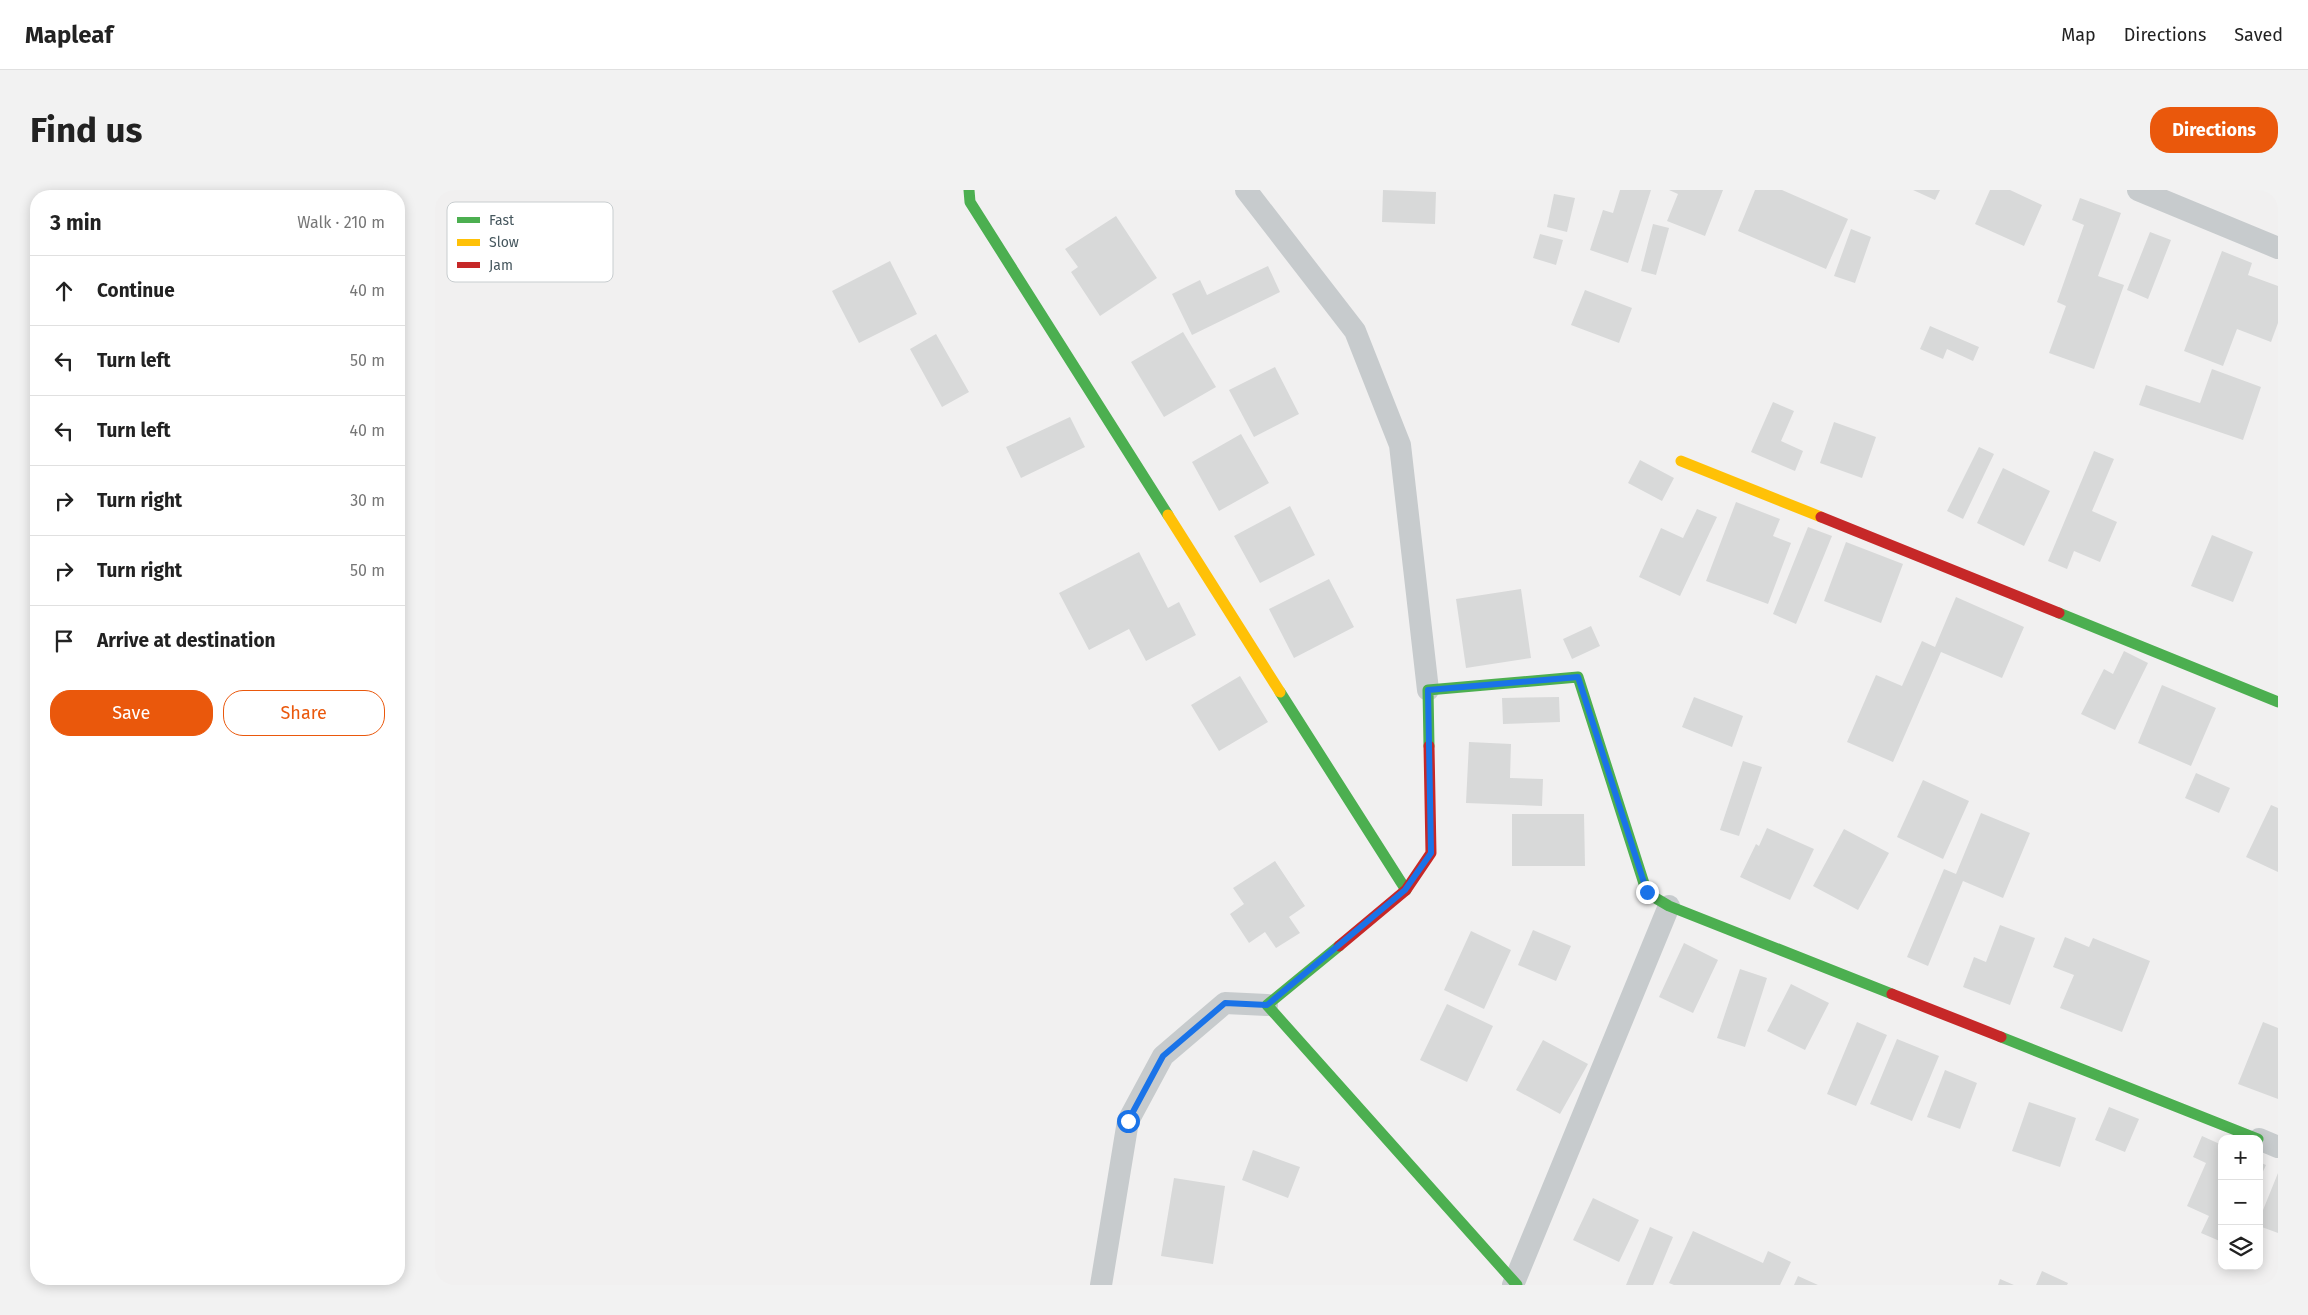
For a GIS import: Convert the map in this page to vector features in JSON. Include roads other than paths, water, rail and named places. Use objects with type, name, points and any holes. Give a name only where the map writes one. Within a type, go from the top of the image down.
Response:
[{"type":"street","points":[[969,190],[970,202],[1405,890]]},
{"type":"street","points":[[2138,190],[2278,248]]},
{"type":"street","points":[[1101,1285],[1128,1121],[1163,1056],[1225,1003],[1267,1005],[1405,890],[1431,853],[1428,690],[1400,445],[1355,331],[1248,192]]},
{"type":"street","points":[[1681,461],[2278,702]]},
{"type":"street","points":[[1428,690],[1578,677],[1647,892],[1669,906],[2249,1135]]},
{"type":"street","points":[[1267,1005],[1514,1285],[1669,906]]},
{"type":"street","points":[[2263,1140],[2278,1146]]}]
